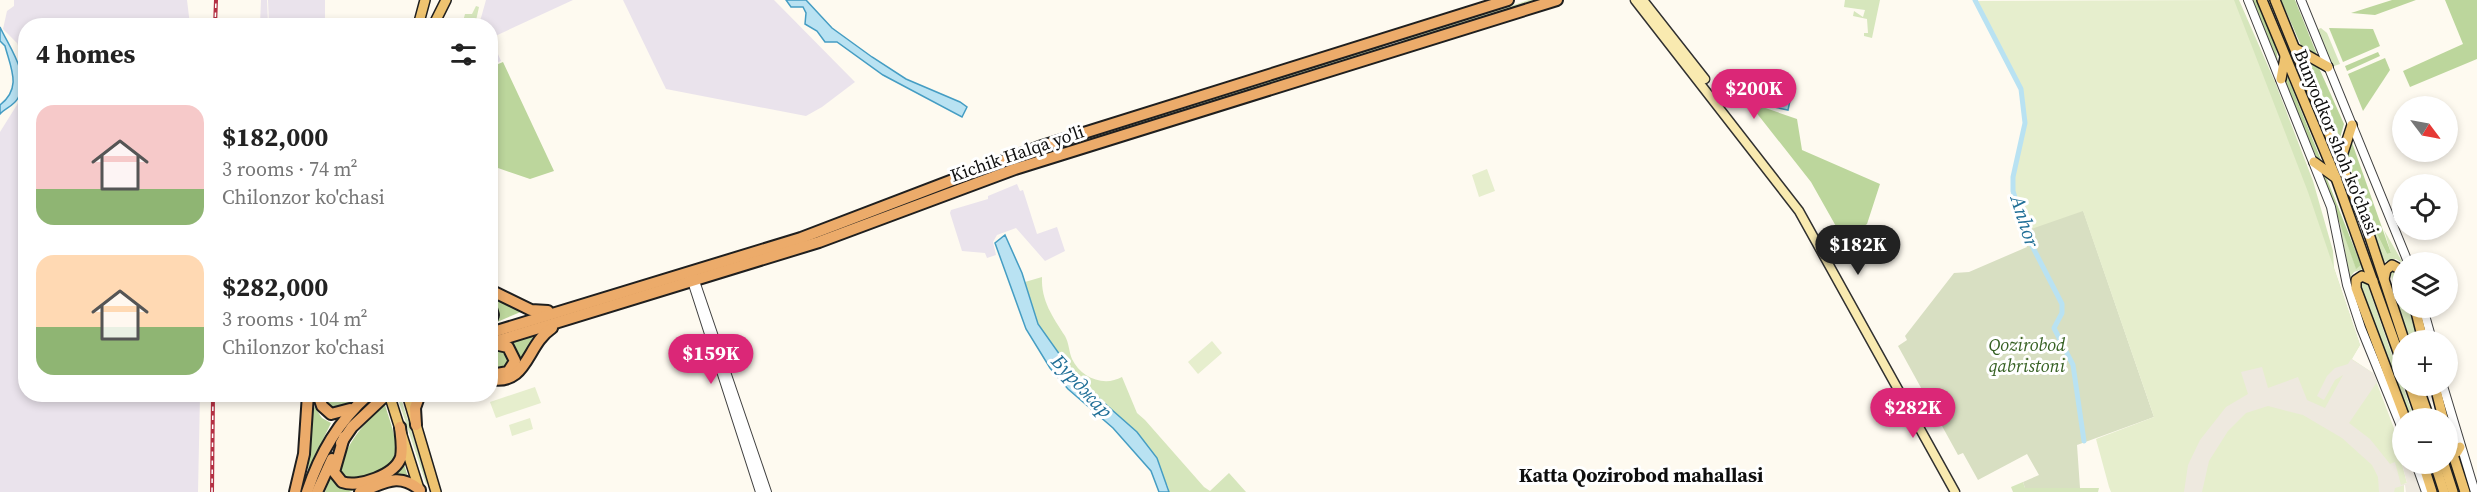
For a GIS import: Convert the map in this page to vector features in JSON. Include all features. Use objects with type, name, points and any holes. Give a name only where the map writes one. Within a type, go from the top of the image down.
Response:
[{"type":"highway","name":"Kichik Halqa yo'li","points":[[883,214],[993,163],[1508,0]]},
{"type":"highway","name":"Kichik Halqa yo'li","points":[[498,341],[693,279],[1015,169],[1557,0]]},
{"type":"highway","points":[[1391,37],[1395,50]]},
{"type":"highway","points":[[1080,134],[1084,147]]},
{"type":"highway","name":"Kichik Halqa yo'li","points":[[498,331],[594,302],[693,279]]},
{"type":"highway","points":[[498,294],[538,312],[594,302]]},
{"type":"highway","points":[[498,380],[505,380],[517,374],[539,337],[571,318]]},
{"type":"highway","points":[[498,343],[508,347],[515,361],[512,369],[504,374],[498,374]]},
{"type":"highway","points":[[295,492],[304,454],[307,402]]},
{"type":"highway","points":[[321,402],[331,414],[360,411]]},
{"type":"highway","points":[[317,492],[344,437],[365,402]]},
{"type":"highway","points":[[307,492],[326,446],[339,424],[375,402]]},
{"type":"highway","points":[[416,425],[415,408],[417,402]]},
{"type":"highway","points":[[344,437],[334,472],[342,482],[354,484],[381,476],[395,466],[401,455],[400,427]]},
{"type":"highway","points":[[360,492],[398,478],[412,483],[420,491]]},
{"type":"main road","points":[[420,18],[425,0]]},
{"type":"main road","points":[[437,18],[446,0]]},
{"type":"main road","points":[[1635,0],[1794,202],[1868,328],[1955,492]]},
{"type":"main road","points":[[1643,0],[1797,199],[1960,492]]},
{"type":"main road","name":"Bunyodkor shoh ko'chasi","points":[[2262,0],[2336,178],[2392,334]]},
{"type":"main road","name":"Bunyodkor shoh ko'chasi","points":[[2275,0],[2340,159],[2401,330]]},
{"type":"main road","points":[[2294,48],[2328,67]]},
{"type":"main road","points":[[2281,79],[2285,57]]},
{"type":"main road","points":[[2340,159],[2352,125]]},
{"type":"main road","points":[[2314,162],[2336,178]]},
{"type":"main road","points":[[2384,279],[2392,266]]},
{"type":"main road","points":[[2374,282],[2362,276],[2356,280],[2356,288],[2401,408]]},
{"type":"main road","points":[[391,402],[420,491]]},
{"type":"main road","points":[[409,402],[436,492]]},
{"type":"main road","points":[[2458,459],[2465,492]]},
{"type":"main road","points":[[2426,474],[2432,492]]},
{"type":"main road","points":[[2438,474],[2444,492]]},
{"type":"main road","points":[[2447,474],[2453,492]]},
{"type":"street","points":[[2248,0],[2331,207],[2347,285],[2361,328],[2394,408]]},
{"type":"street","points":[[2301,0],[2404,252]]},
{"type":"street","points":[[693,279],[760,492]]},
{"type":"street","points":[[693,279],[767,492]]},
{"type":"street","points":[[2458,454],[2475,492]]},
{"type":"street","points":[[2420,474],[2426,492]]},
{"type":"shaded area","points":[[14,0],[187,0],[189,18],[18,18],[18,46],[3,29],[7,11],[14,6]]},
{"type":"shaded area","points":[[261,0],[267,0],[268,18],[260,18]]},
{"type":"shaded area","points":[[268,0],[325,0],[325,18],[269,18]]},
{"type":"shaded area","points":[[486,0],[573,0],[498,35],[498,18],[481,18]]},
{"type":"shaded area","points":[[623,0],[774,0],[855,82],[806,116],[666,89]]},
{"type":"shaded area","points":[[18,103],[18,402],[200,402],[198,492],[0,492],[0,132]]},
{"type":"shaded area","points":[[1017,184],[1020,191],[1023,190],[1037,234],[1057,227],[1065,251],[1045,261],[1016,228],[997,235],[993,242],[996,255],[987,258],[985,253],[962,251],[951,210],[988,199],[988,196]]},
{"type":"shaded area","points":[[2351,359],[2373,373],[2377,382],[2349,423],[2370,439],[2390,464],[2392,463],[2392,474],[2398,474],[2401,485],[2407,483],[2405,474],[2415,474],[2421,492],[2406,492],[2405,485],[2395,488],[2394,492],[2379,492],[2378,477],[2372,465],[2342,438],[2303,415],[2268,406],[2246,413],[2228,431],[2209,461],[2202,492],[2184,492],[2188,465],[2200,440],[2226,407],[2248,394],[2241,372],[2262,367],[2268,388],[2298,377],[2307,400],[2325,408],[2343,375],[2335,380],[2324,400],[2317,396],[2327,376],[2335,368],[2348,364]]},
{"type":"green space","points":[[1529,0],[1541,0],[1404,43],[1403,40]]},
{"type":"green space","points":[[1845,0],[1880,0],[1872,38],[1864,36],[1864,33],[1868,33],[1867,19],[1853,16],[1854,11],[1863,17],[1865,10],[1844,7]]},
{"type":"green space","points":[[2227,0],[2239,0],[2275,82],[2313,181],[2333,251],[2334,268],[2360,345],[2348,364]]},
{"type":"green space","points":[[2234,0],[2308,192],[2360,345],[2352,359],[2373,373],[2392,423],[2392,474],[2405,474],[2407,483],[2404,484],[2404,492],[2111,492],[2096,439],[2154,417],[2083,211],[2031,229],[2024,228],[2013,184],[2025,123],[2024,101],[1976,1]]},
{"type":"green space","points":[[2250,0],[2256,0],[2274,41],[2277,63]]},
{"type":"green space","points":[[2281,0],[2295,0],[2318,57],[2303,50]]},
{"type":"green space","points":[[2392,0],[2416,0],[2375,15],[2351,13]]},
{"type":"green space","points":[[2445,0],[2477,0],[2477,59],[2410,87],[2403,71],[2463,44]]},
{"type":"green space","points":[[476,6],[479,7],[477,18],[464,18],[465,14],[472,14]]},
{"type":"green space","points":[[2321,28],[2327,33],[2340,64],[2331,67],[2316,30]]},
{"type":"green space","points":[[2329,28],[2373,29],[2380,46],[2343,62]]},
{"type":"green space","points":[[1383,46],[1384,49],[1091,140],[1090,136]]},
{"type":"green space","points":[[2378,52],[2380,56],[2347,71],[2345,66]]},
{"type":"green space","points":[[2385,58],[2390,70],[2363,111],[2348,74]]},
{"type":"green space","points":[[503,62],[554,171],[530,179],[498,168],[498,64]]},
{"type":"green space","points":[[2309,62],[2319,68],[2344,124],[2340,138]]},
{"type":"green space","points":[[2286,73],[2321,160],[2317,159],[2284,81]]},
{"type":"green space","points":[[1748,102],[1797,119],[1802,150],[1880,184],[1867,224],[1854,233],[1846,244],[1811,182]]},
{"type":"green space","points":[[2350,137],[2391,253],[2387,254],[2366,212],[2346,154]]},
{"type":"green space","points":[[1071,143],[1072,146],[1022,161],[940,193],[1006,163]]},
{"type":"green space","points":[[1487,169],[1495,191],[1479,197],[1472,175]]},
{"type":"green space","points":[[2322,173],[2327,179],[2361,265],[2356,269]]},
{"type":"green space","name":"Qozirobod qabristoni","points":[[2083,210],[2154,417],[2077,445],[2080,488],[2025,488],[2023,482],[2039,475],[2027,454],[1978,480],[1963,453],[1958,455],[1898,346],[1907,340],[1905,336],[1954,273],[1969,272],[2027,247],[2020,232]]},
{"type":"green space","points":[[2366,212],[2387,254],[2391,253],[2384,230],[2397,252],[2392,252],[2392,260],[2384,262]]},
{"type":"green space","points":[[2339,220],[2356,268],[2361,265],[2363,269],[2354,272],[2350,278]]},
{"type":"green space","points":[[1042,277],[1043,294],[1066,339],[1076,366],[1087,376],[1101,381],[1122,377],[1137,413],[1204,487],[1210,491],[1229,473],[1246,492],[1169,492],[1168,486],[1110,409],[1077,379],[1038,324],[1025,282]]},
{"type":"green space","points":[[2366,280],[2392,355],[2392,372],[2358,281]]},
{"type":"green space","points":[[498,298],[523,311],[498,322]]},
{"type":"green space","points":[[2402,318],[2412,318],[2416,330],[2407,330]]},
{"type":"green space","points":[[534,335],[521,362],[519,361],[511,342]]},
{"type":"green space","points":[[1212,341],[1222,353],[1198,374],[1188,362]]},
{"type":"green space","points":[[498,349],[505,349],[511,364],[498,371]]},
{"type":"green space","points":[[535,387],[541,403],[496,418],[490,402],[498,402],[498,399]]},
{"type":"green space","points":[[2401,396],[2406,396],[2411,408],[2406,408]]},
{"type":"green space","points":[[325,402],[351,402],[334,410]]},
{"type":"green space","points":[[399,402],[402,402],[428,483],[426,484]]},
{"type":"green space","points":[[313,405],[322,418],[331,423],[308,470]]},
{"type":"green space","points":[[385,405],[396,444],[392,461],[386,468],[376,473],[356,478],[344,478],[339,472],[351,443],[370,419]]},
{"type":"green space","points":[[530,418],[533,429],[512,436],[509,425]]},
{"type":"green space","points":[[403,461],[408,477],[393,476],[349,492],[325,492],[330,478],[347,484],[369,482],[389,474]]},
{"type":"green space","points":[[2023,482],[2025,488],[2099,488],[2098,492],[2013,492],[2011,487]]},
{"type":"water","points":[[786,0],[806,0],[832,28],[872,57],[906,79],[960,102],[967,107],[962,117],[883,75],[837,42],[825,42],[817,31],[805,24],[806,13],[803,7],[791,7]]},
{"type":"water","points":[[0,27],[18,64],[18,98],[0,114],[0,105],[11,92],[13,78],[5,46],[0,41]]},
{"type":"water","points":[[1773,87],[1792,91],[1788,110],[1769,106]]},
{"type":"water","name":"Бурджар","points":[[1005,235],[1022,273],[1038,324],[1077,379],[1137,432],[1157,458],[1169,492],[1159,492],[1151,471],[1113,428],[1068,389],[1050,368],[1026,329],[995,243]]},
{"type":"waterway","name":"Anhor","points":[[1975,0],[2021,89],[2025,123],[2013,177],[2013,191],[2026,234],[2062,304],[2062,313],[2054,328],[2073,365],[2084,441]]},
{"type":"railway","points":[[215,18],[216,0]]},
{"type":"railway","points":[[212,492],[213,402]]},
{"type":"district","name":"Katta Qozirobod mahallasi","points":[[1641,475]]}]
